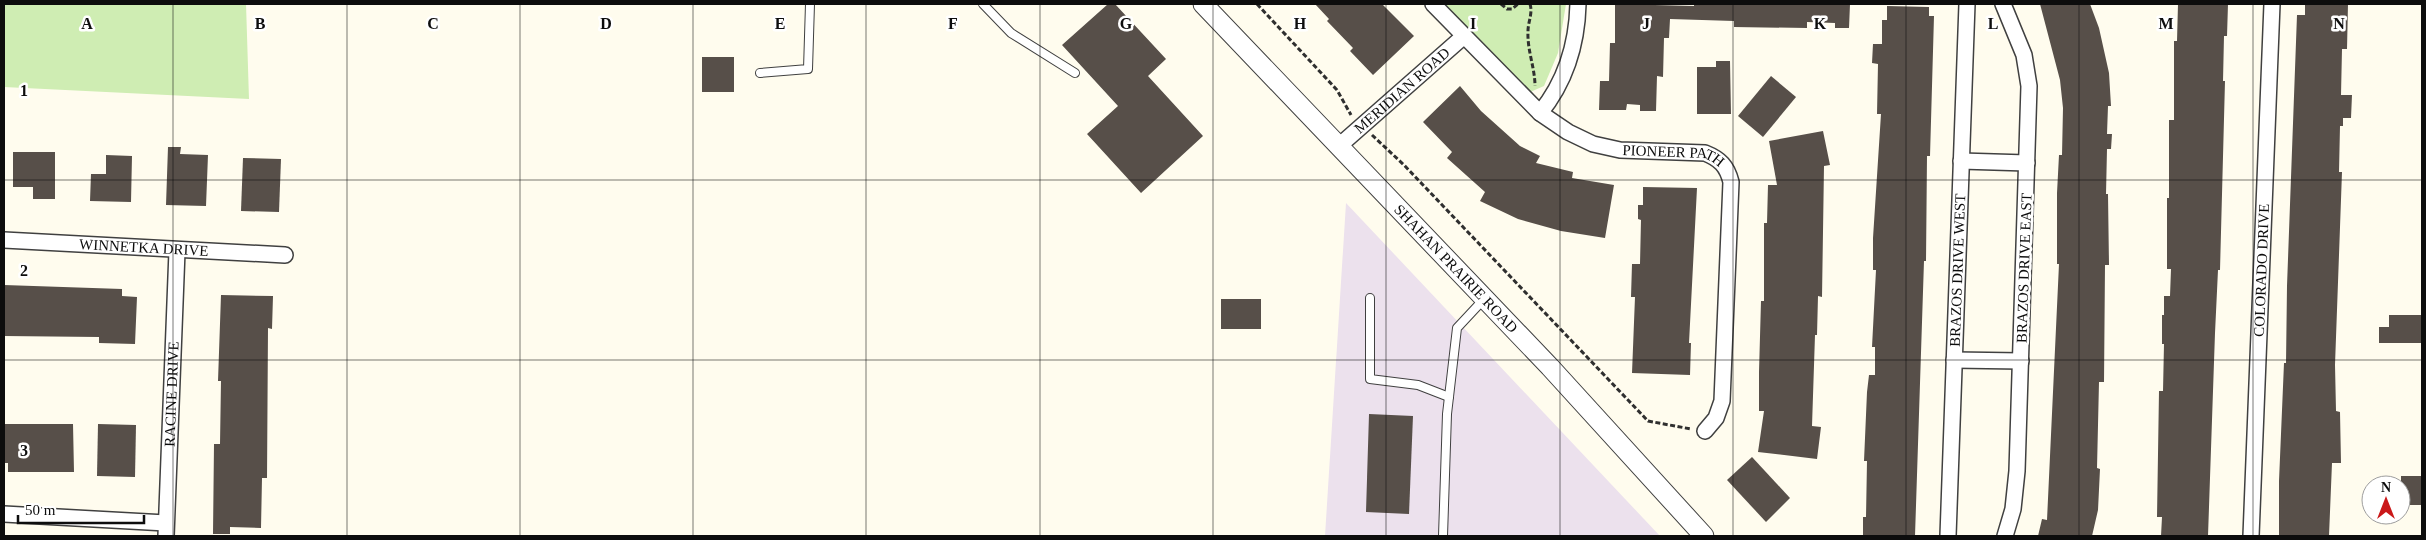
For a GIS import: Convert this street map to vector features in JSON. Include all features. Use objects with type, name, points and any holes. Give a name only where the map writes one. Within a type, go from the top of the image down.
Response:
[{"type":"street","name":"SHAHAN PRAIRIE ROAD","points":[[1203,4],[1485,298],[1704,536]]},
{"type":"street","name":"PIONEER PATH","points":[[1433,4],[1540,113],[1568,132],[1593,144],[1620,150],[1705,153],[1715,157],[1728,171],[1731,182],[1722,401],[1716,418],[1705,431]]},
{"type":"street","points":[[1540,113],[1556,93],[1569,65],[1577,25],[1578,4]]},
{"type":"street","name":"BRAZOS DRIVE WEST","points":[[1948,536],[1967,4]]},
{"type":"street","name":"BRAZOS DRIVE EAST","points":[[2004,4],[2024,55],[2029,86],[2017,471],[2013,509],[2005,536]]},
{"type":"street","name":"COLORADO DRIVE","points":[[2251,536],[2272,4]]},
{"type":"street","name":"MERIDIAN ROAD","points":[[1339,146],[1464,36]]},
{"type":"street","points":[[1962,161],[2027,163]]},
{"type":"street","name":"WINNETKA DRIVE","points":[[4,240],[177,251],[285,255]]},
{"type":"street","name":"RACINE DRIVE","points":[[166,530],[177,251]]},
{"type":"street","points":[[1954,360],[2021,362]]},
{"type":"street","points":[[4,514],[166,530]]},
{"type":"lane","points":[[760,73],[808,69],[810,4]]},
{"type":"lane","points":[[983,4],[1011,33],[1075,73]]},
{"type":"lane","points":[[1370,298],[1370,379],[1418,384],[1449,398]]},
{"type":"lane","points":[[1443,536],[1449,398],[1457,328],[1485,298]]},
{"type":"path","points":[[1257,4],[1337,90],[1349,114],[1404,165],[1648,421],[1705,431]]},
{"type":"path","points":[[1501,4],[1507,9],[1512,9],[1518,4]]},
{"type":"path","points":[[1530,4],[1532,8],[1528,40],[1535,70],[1535,89]]},
{"type":"shaded area","points":[[1346,203],[1660,536],[1325,536]]},
{"type":"green space","points":[[4,4],[246,4],[249,99],[4,87]]},
{"type":"green space","points":[[1445,4],[1566,4],[1558,53],[1544,86],[1528,93]]},
{"type":"building","points":[[1108,4],[1115,4],[1166,59],[1148,76],[1203,136],[1141,193],[1087,134],[1118,106],[1062,45]]},
{"type":"building","points":[[1315,4],[1382,4],[1414,36],[1373,75],[1350,51],[1353,48],[1327,21],[1329,19]]},
{"type":"building","points":[[1615,4],[1694,6],[1694,4],[1850,4],[1849,28],[1835,28],[1835,23],[1807,22],[1807,28],[1734,27],[1734,21],[1670,19],[1669,38],[1664,38],[1663,77],[1657,76],[1656,111],[1640,111],[1640,105],[1627,104],[1626,110],[1599,110],[1600,81],[1609,81],[1610,43],[1615,43]]},
{"type":"building","points":[[2040,4],[2090,4],[2099,28],[2109,73],[2111,106],[2108,106],[2107,134],[2112,134],[2111,149],[2107,149],[2106,194],[2108,194],[2109,265],[2105,265],[2104,382],[2099,382],[2097,468],[2100,469],[2098,510],[2092,536],[2038,536],[2042,519],[2047,520],[2059,264],[2057,264],[2057,193],[2059,155],[2062,155],[2063,108],[2060,80]]},
{"type":"building","points":[[2178,4],[2228,4],[2227,36],[2224,36],[2223,81],[2225,81],[2220,270],[2218,270],[2215,333],[2208,536],[2161,536],[2162,517],[2157,517],[2159,391],[2163,391],[2164,344],[2162,344],[2162,315],[2164,315],[2164,296],[2170,296],[2171,269],[2167,269],[2169,120],[2174,120],[2174,41],[2177,41]]},
{"type":"building","points":[[2305,4],[2348,4],[2347,49],[2342,49],[2341,95],[2352,95],[2351,118],[2343,118],[2343,126],[2340,126],[2339,172],[2342,172],[2335,365],[2336,411],[2340,412],[2341,463],[2332,463],[2329,536],[2279,536],[2279,481],[2284,363],[2286,363],[2297,15],[2305,15]]},
{"type":"building","points":[[1887,6],[1929,7],[1929,16],[1934,16],[1930,156],[1927,156],[1926,261],[1924,261],[1915,536],[1863,536],[1863,517],[1866,517],[1867,461],[1864,461],[1867,392],[1869,375],[1875,375],[1875,347],[1872,347],[1876,270],[1873,270],[1873,238],[1881,114],[1877,114],[1878,64],[1872,63],[1873,44],[1882,44],[1882,20],[1887,20]]},
{"type":"building","points":[[702,57],[734,57],[734,92],[702,92]]},
{"type":"building","points":[[1716,61],[1730,61],[1731,114],[1697,114],[1697,67],[1716,67]]},
{"type":"building","points":[[1771,76],[1796,97],[1763,137],[1738,116]]},
{"type":"building","points":[[1460,86],[1481,111],[1520,146],[1540,156],[1536,163],[1573,172],[1572,178],[1614,185],[1605,238],[1561,231],[1518,219],[1480,201],[1485,192],[1447,158],[1452,152],[1423,122]]},
{"type":"building","points":[[1823,131],[1830,165],[1824,166],[1822,297],[1818,296],[1817,335],[1815,335],[1812,426],[1821,427],[1817,459],[1758,452],[1764,411],[1759,411],[1759,372],[1761,301],[1764,301],[1764,223],[1767,223],[1768,185],[1777,185],[1769,141]]},
{"type":"building","points":[[168,147],[181,147],[180,154],[208,155],[206,206],[166,205]]},
{"type":"building","points":[[13,152],[55,152],[55,199],[33,199],[33,187],[13,187]]},
{"type":"building","points":[[106,155],[132,156],[131,202],[90,201],[91,174],[106,174]]},
{"type":"building","points":[[243,158],[281,159],[279,212],[241,211]]},
{"type":"building","points":[[1643,187],[1697,188],[1689,343],[1691,343],[1690,375],[1632,373],[1635,297],[1631,297],[1632,264],[1640,264],[1641,220],[1638,219],[1638,205],[1643,205]]},
{"type":"building","points":[[4,285],[122,289],[122,296],[137,297],[135,344],[99,343],[99,337],[4,336]]},
{"type":"building","points":[[221,295],[273,296],[272,329],[268,328],[267,478],[262,478],[261,528],[230,527],[230,534],[213,534],[214,444],[220,444],[221,381],[218,381]]},
{"type":"building","points":[[1221,299],[1261,299],[1261,329],[1221,329]]},
{"type":"building","points":[[2389,315],[2422,315],[2422,343],[2379,343],[2379,327],[2389,327]]},
{"type":"building","points":[[1369,414],[1413,416],[1409,514],[1366,512]]},
{"type":"building","points":[[4,424],[73,424],[74,472],[8,472],[8,463],[4,463]]},
{"type":"building","points":[[98,424],[136,425],[135,477],[97,476]]},
{"type":"building","points":[[1752,457],[1790,498],[1766,522],[1727,480]]},
{"type":"building","points":[[2411,476],[2422,476],[2422,505],[2411,505]]}]
